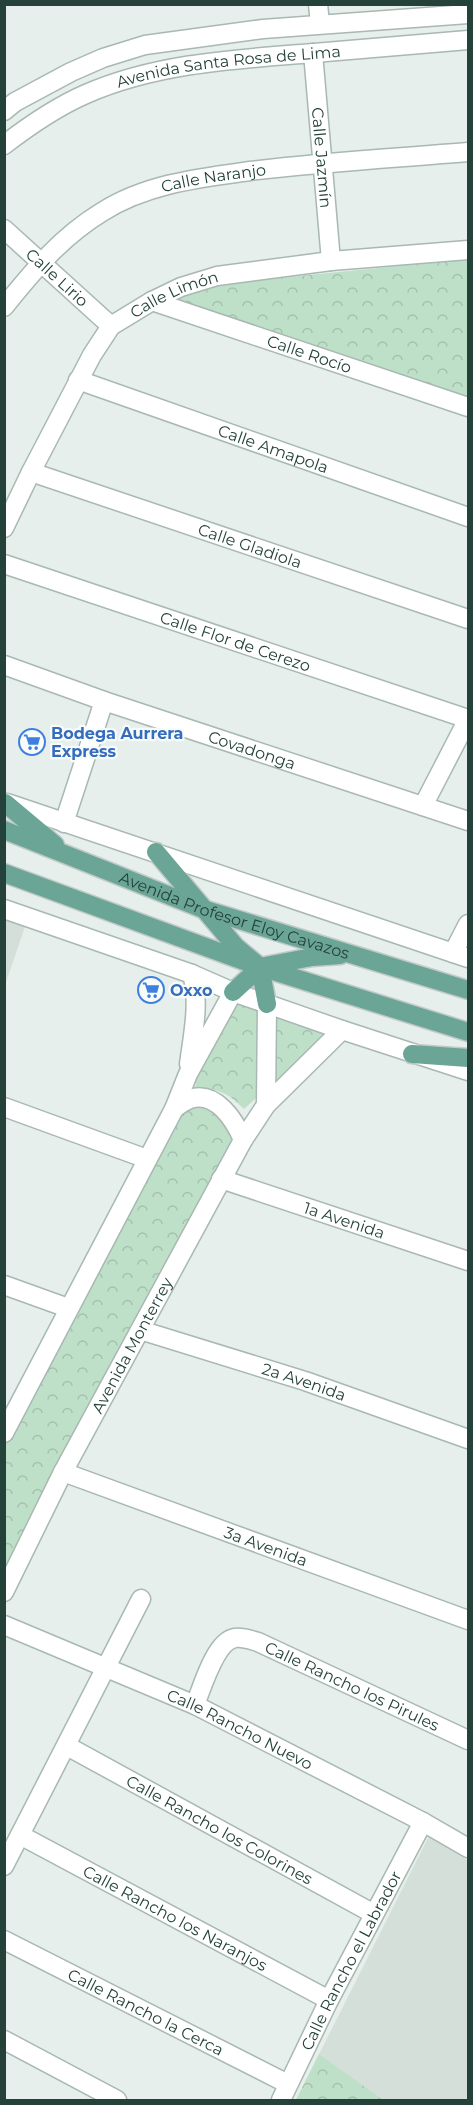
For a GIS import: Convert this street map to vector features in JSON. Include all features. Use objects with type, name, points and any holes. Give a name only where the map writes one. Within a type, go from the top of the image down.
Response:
[{"type":"main road","points":[[5,803],[65,854]]},
{"type":"main road","name":"Avenida Profesor Eloy Cavazos","points":[[4,830],[203,909],[468,990]]},
{"type":"main road","points":[[156,852],[236,947],[260,967],[267,1004]]},
{"type":"main road","points":[[4,873],[260,967],[468,1032]]},
{"type":"main road","points":[[234,992],[260,967],[322,956],[360,956]]},
{"type":"main road","points":[[412,1054],[468,1058]]},
{"type":"street","points":[[318,4],[320,24]]},
{"type":"street","name":"Avenida Santa Rosa de Lima","points":[[4,111],[22,98],[71,72],[103,58],[145,45],[320,24],[468,14]]},
{"type":"street","name":"Avenida Santa Rosa de Lima","points":[[4,145],[46,115],[86,94],[132,78],[171,68],[215,61],[468,40]]},
{"type":"street","name":"Calle Jazmín","points":[[313,53],[331,261]]},
{"type":"street","name":"Calle Naranjo","points":[[4,307],[40,262],[70,234],[102,212],[137,194],[212,176],[468,152]]},
{"type":"street","name":"Calle Lirio","points":[[4,229],[111,327]]},
{"type":"street","name":"Calle Limón","points":[[4,528],[78,380],[111,327],[152,301],[181,287],[217,276],[331,261],[468,250]]},
{"type":"street","name":"Calle Rocío","points":[[152,301],[468,407]]},
{"type":"street","name":"Calle Amapola","points":[[78,380],[468,518]]},
{"type":"street","name":"Calle Gladiola","points":[[31,472],[468,619]]},
{"type":"street","name":"Calle Flor de Cerezo","points":[[4,564],[468,719]]},
{"type":"street","name":"Covadonga","points":[[4,665],[104,701],[468,821]]},
{"type":"street","points":[[64,822],[104,701]]},
{"type":"street","points":[[423,806],[468,719]]},
{"type":"street","points":[[5,803],[461,956],[468,924]]},
{"type":"street","points":[[4,909],[192,974],[267,1004],[468,1071]]},
{"type":"street","points":[[188,1074],[197,993],[192,974]]},
{"type":"street","points":[[4,1433],[174,1109],[188,1074],[234,992]]},
{"type":"street","points":[[266,1105],[267,1004]]},
{"type":"street","name":"Avenida Monterrey","points":[[4,1592],[13,1554],[63,1472],[243,1140],[266,1105],[342,1030]]},
{"type":"street","points":[[174,1109],[189,1099],[195,1098],[202,1098],[217,1104],[236,1124],[243,1140]]},
{"type":"street","points":[[4,1107],[147,1159]]},
{"type":"street","name":"1a Avenida","points":[[221,1179],[468,1261]]},
{"type":"street","points":[[4,1285],[68,1308]]},
{"type":"street","name":"2a Avenida","points":[[141,1330],[305,1381],[468,1439]]},
{"type":"street","name":"3a Avenida","points":[[63,1472],[468,1620]]},
{"type":"street","points":[[4,1866],[141,1599]]},
{"type":"street","name":"Calle Rancho Nuevo","points":[[4,1625],[195,1705],[423,1822],[468,1848]]},
{"type":"street","name":"Calle Rancho los Pirules","points":[[195,1705],[218,1652],[226,1642],[235,1638],[258,1642],[468,1740]]},
{"type":"street","name":"Calle Rancho los Colorines","points":[[67,1746],[374,1914]]},
{"type":"street","name":"Calle Rancho el Labrador","points":[[281,2100],[329,2000],[423,1822]]},
{"type":"street","name":"Calle Rancho los Naranjos","points":[[20,1835],[329,2000]]},
{"type":"street","name":"Calle Rancho la Cerca","points":[[4,1940],[288,2084]]},
{"type":"street","points":[[4,2040],[117,2100]]},
{"type":"shaded area","points":[[5,917],[26,924],[5,985]]},
{"type":"shaded area","points":[[430,1834],[468,1860],[468,2100],[296,2100]]},
{"type":"green space","points":[[468,259],[468,397],[176,301],[199,286]]},
{"type":"green space","points":[[235,995],[265,1007],[263,1092],[244,1109],[222,1092],[195,1088],[200,1063]]},
{"type":"green space","points":[[276,1016],[325,1033],[275,1083]]},
{"type":"green space","points":[[203,1098],[243,1140],[5,1589],[5,1427],[174,1109]]},
{"type":"green space","points":[[319,2054],[383,2100],[296,2100]]},
{"type":"place","name":"Bodega Aurrera Express","points":[[32,742]]},
{"type":"place","name":"Oxxo","points":[[151,990]]}]
